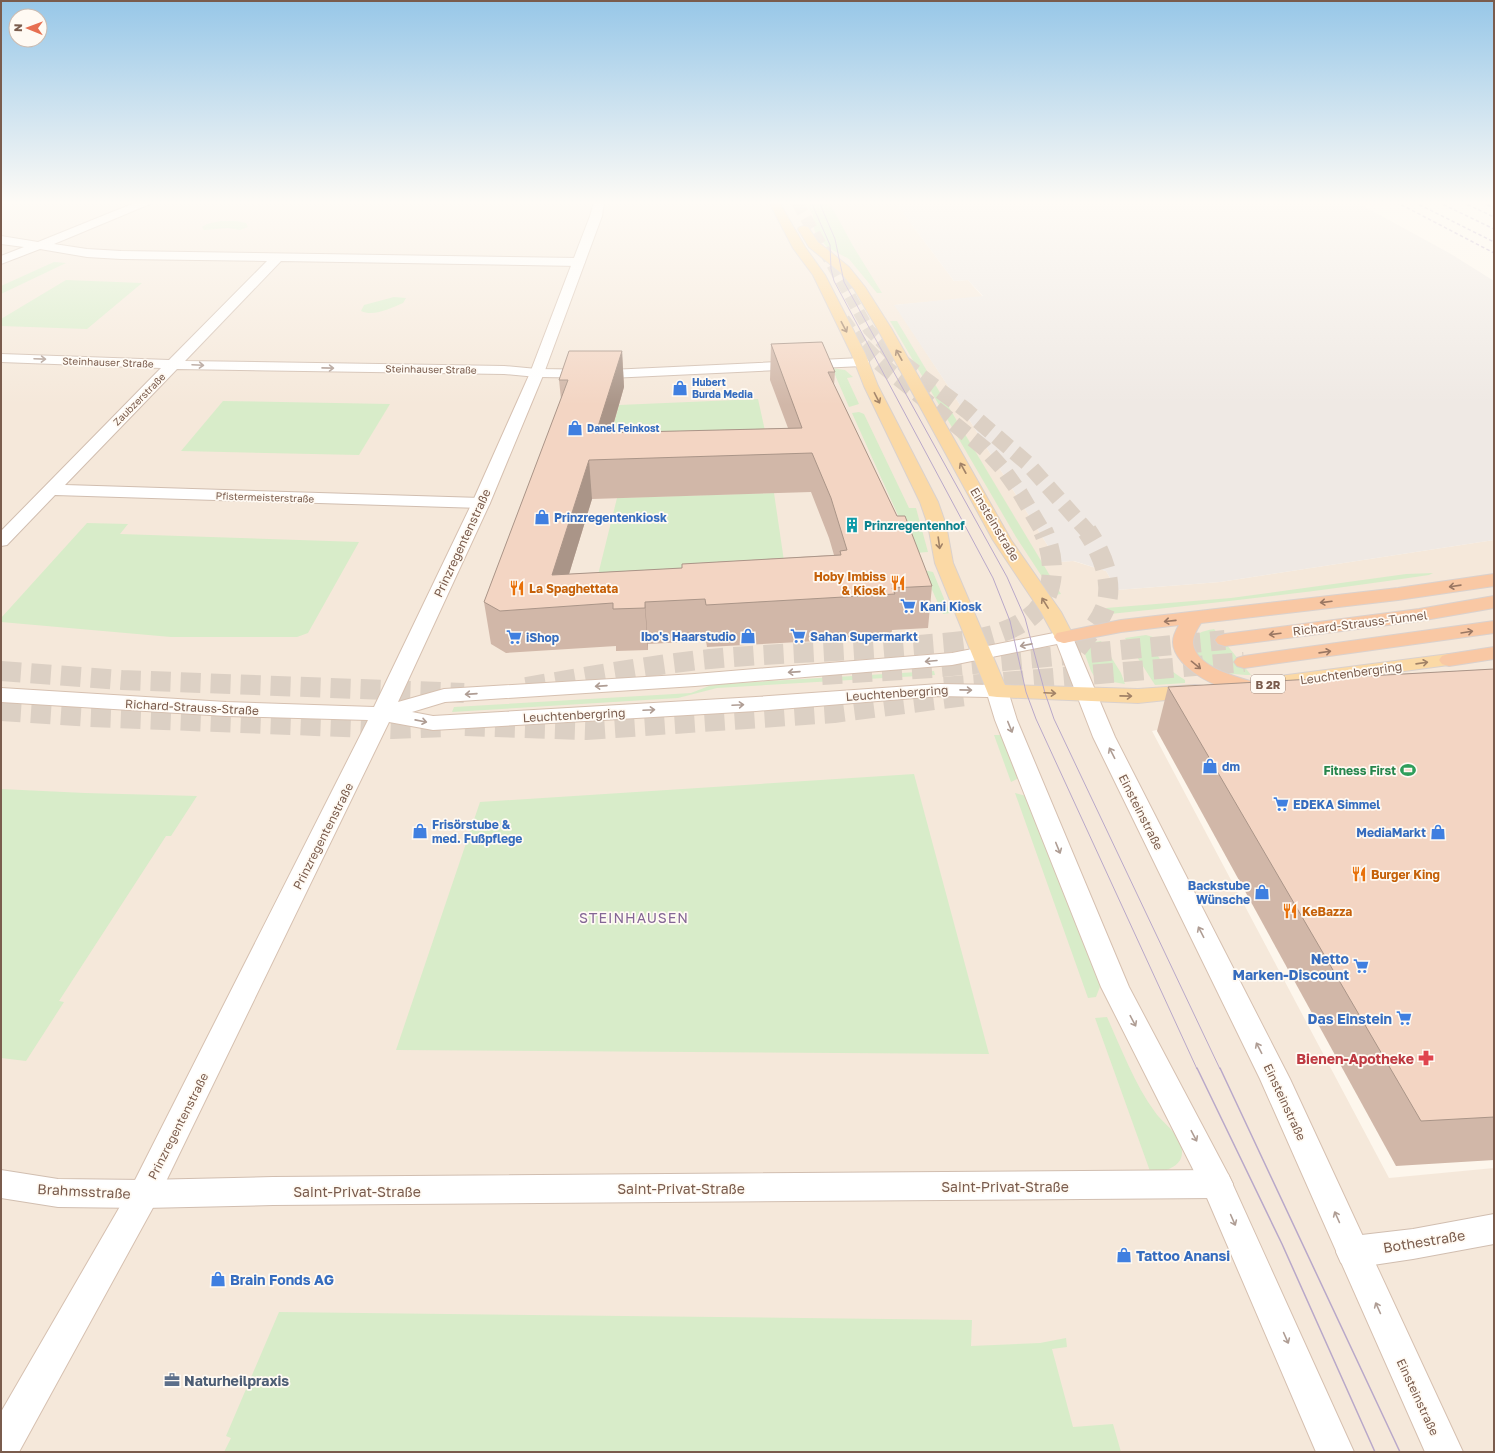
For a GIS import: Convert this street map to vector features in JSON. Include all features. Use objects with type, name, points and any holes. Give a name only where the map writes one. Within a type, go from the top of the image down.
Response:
[{"type":"highway","points":[[1064,637],[1121,626],[1398,594],[1494,580]]},
{"type":"highway","name":"Richard-Strauss-Tunnel","points":[[1226,640],[1419,615],[1494,602]]},
{"type":"highway","name":"B 2R","points":[[1192,618],[1183,640],[1183,646],[1192,662],[1202,670],[1243,686]]},
{"type":"highway","name":"Richard-Strauss-Tunnel","points":[[1244,662],[1494,627]]},
{"type":"highway","name":"B 2R","points":[[1448,660],[1494,653]]},
{"type":"main road","name":"Zaubzerstraße","points":[[1,541],[265,270]]},
{"type":"main road","name":"Prinzregentenstraße","points":[[1,1448],[144,1194],[383,714],[481,503],[537,373],[576,270]]},
{"type":"main road","points":[[815,270],[862,362],[871,386],[929,502],[937,525],[944,563],[983,654],[1009,727],[1115,987],[1217,1184],[1335,1452]]},
{"type":"main road","name":"Einsteinstraße","points":[[845,270],[859,287],[884,328],[1002,540],[1051,612],[1064,637],[1104,737],[1275,1079],[1444,1452]]},
{"type":"main road","name":"Steinhauser Straße","points":[[1,358],[173,364],[504,370],[537,373],[610,374],[862,362]]},
{"type":"main road","name":"Pfistermeisterstraße","points":[[50,490],[481,503]]},
{"type":"main road","points":[[383,714],[444,696],[833,669],[952,659],[1064,637]]},
{"type":"main road","name":"Leuchtenbergring","points":[[383,714],[433,723],[756,704],[939,690],[997,690],[1138,696],[1243,686],[1448,660]]},
{"type":"main road","name":"Richard-Strauss-Straße","points":[[1,695],[226,709],[383,714]]},
{"type":"main road","name":"Brahmsstraße","points":[[1,1184],[58,1193],[144,1194]]},
{"type":"main road","name":"Saint-Privat-Straße","points":[[144,1194],[1217,1184]]},
{"type":"main road","name":"Bothestraße","points":[[1353,1252],[1413,1244],[1494,1229]]},
{"type":"shaded area","points":[[1,270],[946,270],[954,281],[968,280],[983,297],[895,305],[950,389],[1058,562],[1073,561],[1106,571],[1117,590],[1220,582],[1494,540],[1494,720],[1166,728],[1152,731],[1389,1178],[1494,1168],[1494,1452],[1,1452]]},
{"type":"shaded area","points":[[946,270],[1476,270],[1494,281],[1494,540],[1220,582],[1117,590],[1106,571],[1074,561],[1058,562],[950,389],[894,305],[983,296],[968,280],[954,281]]},
{"type":"green space","points":[[37,270],[52,270],[1,294],[1,286]]},
{"type":"green space","points":[[858,270],[868,270],[882,293],[877,293]]},
{"type":"green space","points":[[66,280],[142,283],[87,329],[1,326],[1,319]]},
{"type":"green space","points":[[394,297],[406,298],[403,303],[382,311],[366,313],[361,311],[364,305]]},
{"type":"green space","points":[[890,321],[897,321],[1061,594],[1054,595],[1016,537]]},
{"type":"green space","points":[[832,368],[845,370],[853,377],[847,378],[859,404],[849,407]]},
{"type":"green space","points":[[758,399],[771,458],[624,462],[631,430],[612,430],[619,405]]},
{"type":"green space","points":[[223,401],[390,404],[359,455],[181,451]]},
{"type":"green space","points":[[859,412],[864,414],[909,508],[916,508],[928,552],[915,553],[852,413]]},
{"type":"green space","points":[[774,493],[784,561],[794,599],[701,604],[595,587],[617,498]]},
{"type":"green space","points":[[87,523],[128,524],[120,534],[359,542],[308,633],[297,637],[171,637],[1,622],[1,618]]},
{"type":"green space","points":[[923,570],[933,572],[950,613],[943,614]]},
{"type":"green space","points":[[1433,573],[1429,575],[1349,586],[1150,610],[1110,614],[1106,608],[1231,598],[1406,574]]},
{"type":"green space","points":[[1214,629],[1251,675],[1233,674],[1215,670],[1201,660],[1191,646],[1192,642],[1199,633]]},
{"type":"green space","points":[[1146,635],[1153,637],[1155,650],[1160,660],[1185,680],[1185,683],[1155,685],[1125,638]]},
{"type":"green space","points":[[1101,641],[1121,673],[1125,684],[1107,681],[1094,676],[1091,671],[1082,646],[1087,643]]},
{"type":"green space","points":[[934,671],[935,675],[717,688],[678,698],[452,712],[454,707],[691,693],[709,686],[723,684]]},
{"type":"green space","points":[[994,735],[1003,735],[1019,778],[1011,782]]},
{"type":"green space","points":[[914,774],[989,1054],[396,1050],[480,802]]},
{"type":"green space","points":[[1,789],[197,796],[171,836],[166,836],[59,1001],[64,1002],[26,1061],[1,1058]]},
{"type":"green space","points":[[1015,793],[1026,796],[1081,938],[1101,984],[1096,997],[1088,998]]},
{"type":"green space","points":[[1107,1017],[1141,1090],[1155,1112],[1179,1140],[1182,1151],[1181,1157],[1176,1165],[1171,1168],[1151,1174],[1095,1018]]},
{"type":"green space","points":[[279,1312],[972,1320],[971,1346],[1040,1343],[1066,1338],[1067,1347],[1052,1349],[1073,1427],[1113,1424],[1121,1452],[224,1452],[231,1438],[226,1436]]},
{"type":"building","points":[[822,342],[835,372],[828,372],[897,516],[905,516],[932,586],[892,588],[895,594],[706,605],[705,599],[645,602],[645,608],[613,609],[613,603],[500,611],[484,602],[568,380],[559,380],[569,351],[622,351],[596,433],[802,428],[771,344]],"holes":[[[812,453],[831,498],[847,550],[840,551],[841,555],[682,564],[682,568],[552,575],[589,460]]]},
{"type":"building","name":"Das Einstein","points":[[1494,669],[1494,1117],[1421,1121],[1168,687]]},
{"type":"tunnel","points":[[835,270],[869,330],[885,346]]},
{"type":"tunnel","points":[[844,319],[864,347]]},
{"type":"tunnel","points":[[885,346],[895,357],[967,411],[1027,463],[1088,532]]},
{"type":"tunnel","points":[[864,347],[881,364],[985,449],[1003,469],[1020,493],[1043,532]]},
{"type":"tunnel","points":[[526,687],[664,664],[734,657],[858,650],[952,642],[982,638],[996,634],[1010,629],[1034,614],[1048,593],[1052,569],[1051,556],[1043,531]]},
{"type":"tunnel","points":[[1077,649],[1100,619],[1108,598],[1105,568],[1097,548],[1087,531]]},
{"type":"tunnel","points":[[822,675],[932,668],[1225,640]]},
{"type":"tunnel","points":[[944,687],[1244,662]]},
{"type":"tunnel","points":[[1,671],[122,680],[464,693]]},
{"type":"tunnel","points":[[465,726],[586,730],[834,713],[966,696]]},
{"type":"tunnel","points":[[1,711],[90,717],[392,729],[450,727]]},
{"type":"tram line","points":[[831,270],[834,281],[993,578],[1010,621],[1026,692],[1036,719],[1197,1069]]},
{"type":"tram line","points":[[841,270],[844,282],[1007,577],[1025,618],[1045,693],[1054,719],[1220,1069]]},
{"type":"tram line","points":[[1197,1068],[1282,1244],[1375,1452]]},
{"type":"tram line","points":[[1220,1068],[1400,1452]]},
{"type":"place","name":"Hubert Burda Media","points":[[680,388]]},
{"type":"place","name":"Danel Feinkost","points":[[575,428]]},
{"type":"place","name":"Prinzregentenkiosk","points":[[542,517]]},
{"type":"place","name":"Prinzregentenhof","points":[[852,525]]},
{"type":"place","name":"Hoby Imbiss & Kiosk","points":[[898,583]]},
{"type":"place","name":"La Spaghettata","points":[[517,588]]},
{"type":"place","name":"Kani Kiosk","points":[[908,606]]},
{"type":"place","name":"Ibo's Haarstudio","points":[[748,636]]},
{"type":"place","name":"Sahan Supermarkt","points":[[798,636]]},
{"type":"place","name":"iShop","points":[[514,637]]},
{"type":"place","name":"dm","points":[[1210,766]]},
{"type":"place","name":"Fitness First","points":[[1408,770]]},
{"type":"place","name":"EDEKA Simmel","points":[[1281,804]]},
{"type":"place","name":"Frisörstube & med. Fußpflege","points":[[420,831]]},
{"type":"place","name":"MediaMarkt","points":[[1438,832]]},
{"type":"place","name":"Burger King","points":[[1359,874]]},
{"type":"place","name":"Backstube Wünsche","points":[[1262,892]]},
{"type":"place","name":"KeBazza","points":[[1290,911]]},
{"type":"place","name":"Netto Marken-Discount","points":[[1361,966]]},
{"type":"place","name":"Das Einstein","points":[[1404,1018]]},
{"type":"place","name":"Bienen-Apotheke","points":[[1426,1058]]},
{"type":"place","name":"Tattoo Anansi","points":[[1124,1255]]},
{"type":"place","name":"Brain Fonds AG","points":[[218,1279]]},
{"type":"place","name":"Naturheilpraxis","points":[[172,1380]]},
{"type":"district","name":"STEINHAUSEN","points":[[634,917]]}]
